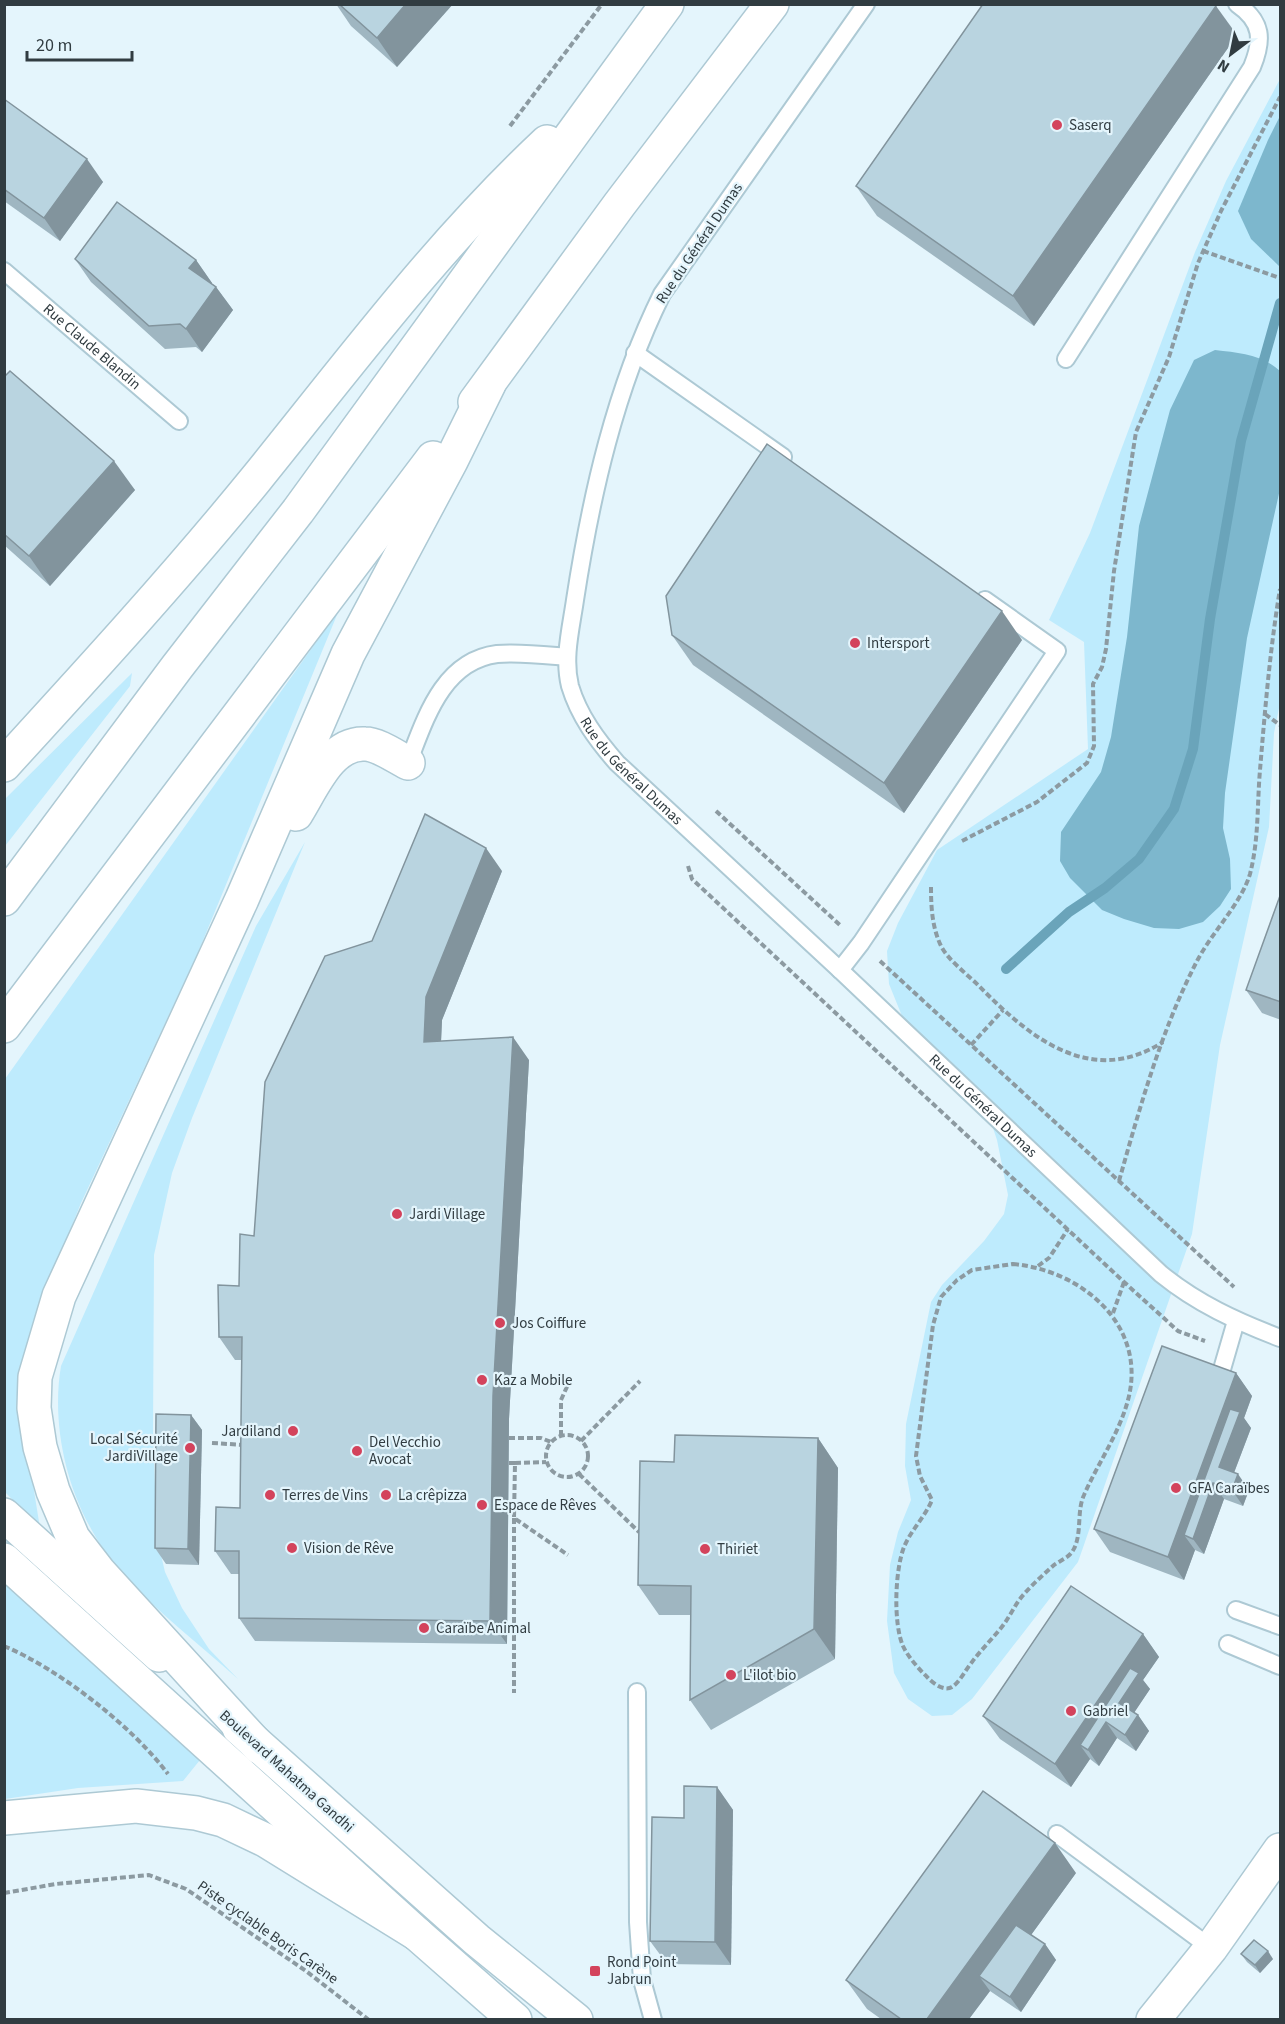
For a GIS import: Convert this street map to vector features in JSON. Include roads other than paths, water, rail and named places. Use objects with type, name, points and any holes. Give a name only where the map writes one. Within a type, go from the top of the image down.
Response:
[{"type":"main road","points":[[4,899],[177,667],[298,511],[667,4]]},
{"type":"main road","points":[[4,1026],[489,384],[619,205],[772,4]]},
{"type":"main road","points":[[4,765],[131,626],[255,481],[428,267],[516,171],[603,90]]},
{"type":"main road","points":[[259,1747],[100,1574],[74,1538],[53,1491],[40,1447],[34,1408],[40,1354],[59,1296],[242,899],[348,654],[451,461],[489,384]]},
{"type":"main road","points":[[242,899],[331,758],[345,748],[366,743],[408,763]]},
{"type":"main road","name":"Boulevard Mahatma Gandhi","points":[[4,1515],[259,1747],[477,1940],[576,2019]]},
{"type":"main road","points":[[4,1560],[417,1934],[515,2019]]},
{"type":"main road","points":[[4,1818],[136,1806],[196,1813],[223,1820],[265,1840],[417,1934]]},
{"type":"main road","points":[[1153,2019],[1211,1947],[1281,1850]]},
{"type":"lane","name":"Rue du Général Dumas","points":[[866,4],[662,294],[635,353],[618,402],[582,556],[567,657],[570,685],[578,705],[600,744],[617,763],[840,970],[1161,1274],[1184,1292],[1236,1321],[1281,1338]]},
{"type":"lane","points":[[1066,359],[1252,67],[1260,49],[1258,29],[1248,12],[1237,4]]},
{"type":"lane","name":"Rue Claude Blandin","points":[[4,271],[179,421]]},
{"type":"lane","points":[[635,353],[798,468]]},
{"type":"lane","points":[[840,970],[861,944],[1057,651],[970,590]]},
{"type":"lane","points":[[408,763],[428,710],[446,683],[469,663],[495,654],[567,657]]},
{"type":"lane","points":[[1218,1383],[1236,1321]]},
{"type":"lane","points":[[1236,1610],[1281,1626]]},
{"type":"lane","points":[[1228,1644],[1281,1666]]},
{"type":"lane","points":[[637,1692],[638,1922],[642,1980],[653,2019]]},
{"type":"lane","points":[[1057,1834],[1211,1947]]},
{"type":"waterway","points":[[1006,969],[1069,912],[1105,888],[1139,859],[1174,809],[1193,749],[1210,619],[1241,441],[1280,303]]},
{"type":"place","name":"Saserq","points":[[1057,125]]},
{"type":"place","name":"Intersport","points":[[855,643]]},
{"type":"place","name":"Jardi Village","points":[[397,1214]]},
{"type":"place","name":"Jos Coiffure","points":[[500,1323]]},
{"type":"place","name":"Kaz a Mobile","points":[[482,1380]]},
{"type":"place","name":"Jardiland","points":[[293,1431]]},
{"type":"place","name":"Local Sécurité JardiVillage","points":[[190,1448]]},
{"type":"place","name":"Del Vecchio Avocat","points":[[357,1451]]},
{"type":"place","name":"GFA Caraïbes","points":[[1176,1488]]},
{"type":"place","name":"Terres de Vins","points":[[270,1495]]},
{"type":"place","name":"La crêpizza","points":[[386,1495]]},
{"type":"place","name":"Espace de Rêves","points":[[482,1505]]},
{"type":"place","name":"Vision de Rêve","points":[[292,1548]]},
{"type":"place","name":"Thiriet","points":[[705,1549]]},
{"type":"place","name":"Caraïbe Animal","points":[[424,1628]]},
{"type":"place","name":"L'ilot bio","points":[[731,1675]]},
{"type":"place","name":"Gabriel","points":[[1071,1711]]},
{"type":"place","name":"Rond Point Jabrun","points":[[595,1971]]}]
